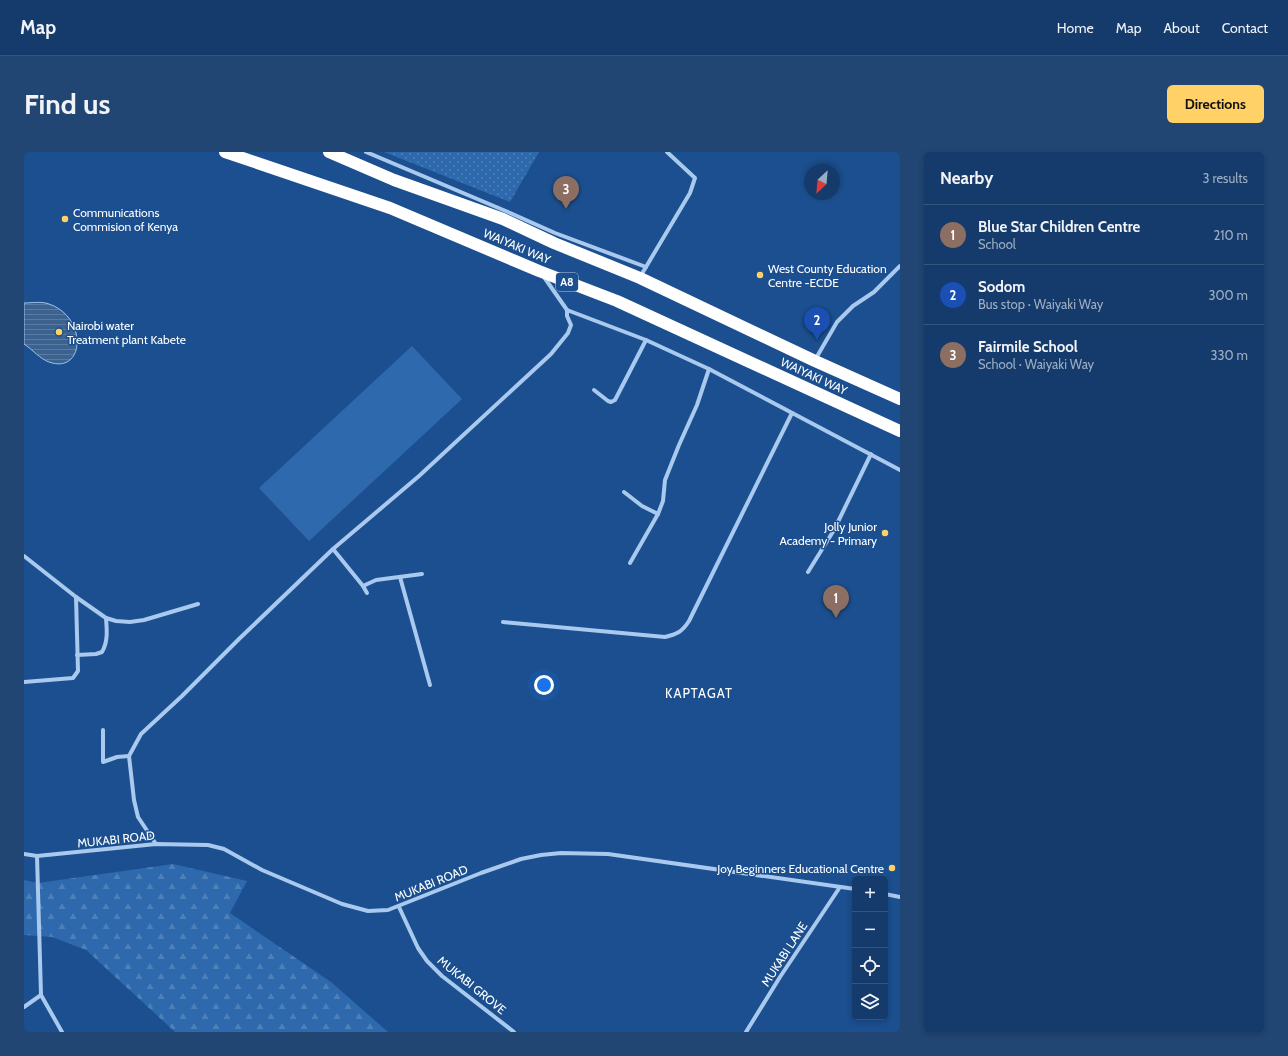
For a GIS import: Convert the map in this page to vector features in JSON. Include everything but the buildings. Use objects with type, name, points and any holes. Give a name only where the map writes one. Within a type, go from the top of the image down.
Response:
[{"type":"highway","name":"WAIYAKI WAY","points":[[226,152],[390,208],[539,271],[617,301],[900,431]]},
{"type":"highway","name":"WAIYAKI WAY","points":[[329,152],[394,180],[503,218],[554,243],[643,272],[815,361],[900,399]]},
{"type":"street","points":[[366,152],[508,212],[643,272],[690,193],[695,178],[667,152]]},
{"type":"street","points":[[815,361],[837,322],[853,306],[874,292],[900,266]]},
{"type":"street","points":[[539,271],[568,310],[646,340],[710,369],[900,470]]},
{"type":"street","points":[[156,844],[141,823],[135,811],[129,756],[141,734],[333,549],[419,476],[551,354],[570,329],[571,325],[567,316],[568,310]]},
{"type":"street","points":[[594,390],[608,401],[611,402],[615,400],[646,340]]},
{"type":"street","points":[[630,563],[658,514],[663,501],[666,480],[710,369]]},
{"type":"street","points":[[502,622],[664,637],[676,634],[683,630],[690,621],[792,413]]},
{"type":"street","points":[[808,572],[834,530],[871,454]]},
{"type":"street","points":[[624,492],[642,506],[658,514]]},
{"type":"street","points":[[333,549],[367,593]]},
{"type":"street","points":[[24,556],[76,597],[106,618],[116,621],[130,622],[144,620],[198,604]]},
{"type":"street","points":[[363,586],[376,580],[422,574]]},
{"type":"street","points":[[400,576],[430,685]]},
{"type":"street","points":[[24,682],[74,678],[78,671],[76,597]]},
{"type":"street","points":[[77,655],[96,654],[102,652],[106,644],[106,618]]},
{"type":"street","points":[[102,730],[104,762],[117,757],[129,756]]},
{"type":"street","name":"MUKABI ROAD","points":[[24,854],[37,856],[156,844],[216,846],[224,848],[262,870],[342,904],[355,908],[379,911],[399,907],[481,873],[521,859],[541,854],[561,852],[608,854],[852,889]]},
{"type":"street","points":[[37,856],[41,995],[62,1032]]},
{"type":"street","name":"MUKABI LANE","points":[[746,1032],[780,977],[840,887]]},
{"type":"street","points":[[888,895],[900,897]]},
{"type":"street","name":"MUKABI GROVE","points":[[399,907],[418,948],[426,961],[442,976],[514,1032]]},
{"type":"street","points":[[24,1007],[41,995]]},
{"type":"green space","points":[[384,152],[539,152],[510,202]]},
{"type":"green space","points":[[412,346],[462,399],[309,541],[259,488]]},
{"type":"green space","points":[[173,864],[247,881],[230,913],[331,982],[388,1032],[175,1032],[86,950],[52,937],[24,935],[24,880],[38,883]]},
{"type":"shaded area","points":[[40,302],[49,304],[62,311],[71,320],[76,331],[77,343],[75,353],[70,360],[61,364],[49,362],[42,359],[24,344],[24,303]]},
{"type":"place","name":"Fairmile School","points":[[566,209]]},
{"type":"place","name":"Communications Commision of Kenya","points":[[65,219]]},
{"type":"place","name":"West County Education Centre -ECDE","points":[[760,275]]},
{"type":"place","name":"Nairobi water Treatment plant Kabete","points":[[59,332]]},
{"type":"place","name":"Sodom","points":[[817,340]]},
{"type":"place","name":"Jolly Junior Academy - Primary","points":[[885,533]]},
{"type":"place","name":"Blue Star Children Centre","points":[[836,618]]},
{"type":"place","name":"Joy Beginners Educational Centre","points":[[892,868]]},
{"type":"district","name":"KAPTAGAT","points":[[699,693]]}]
